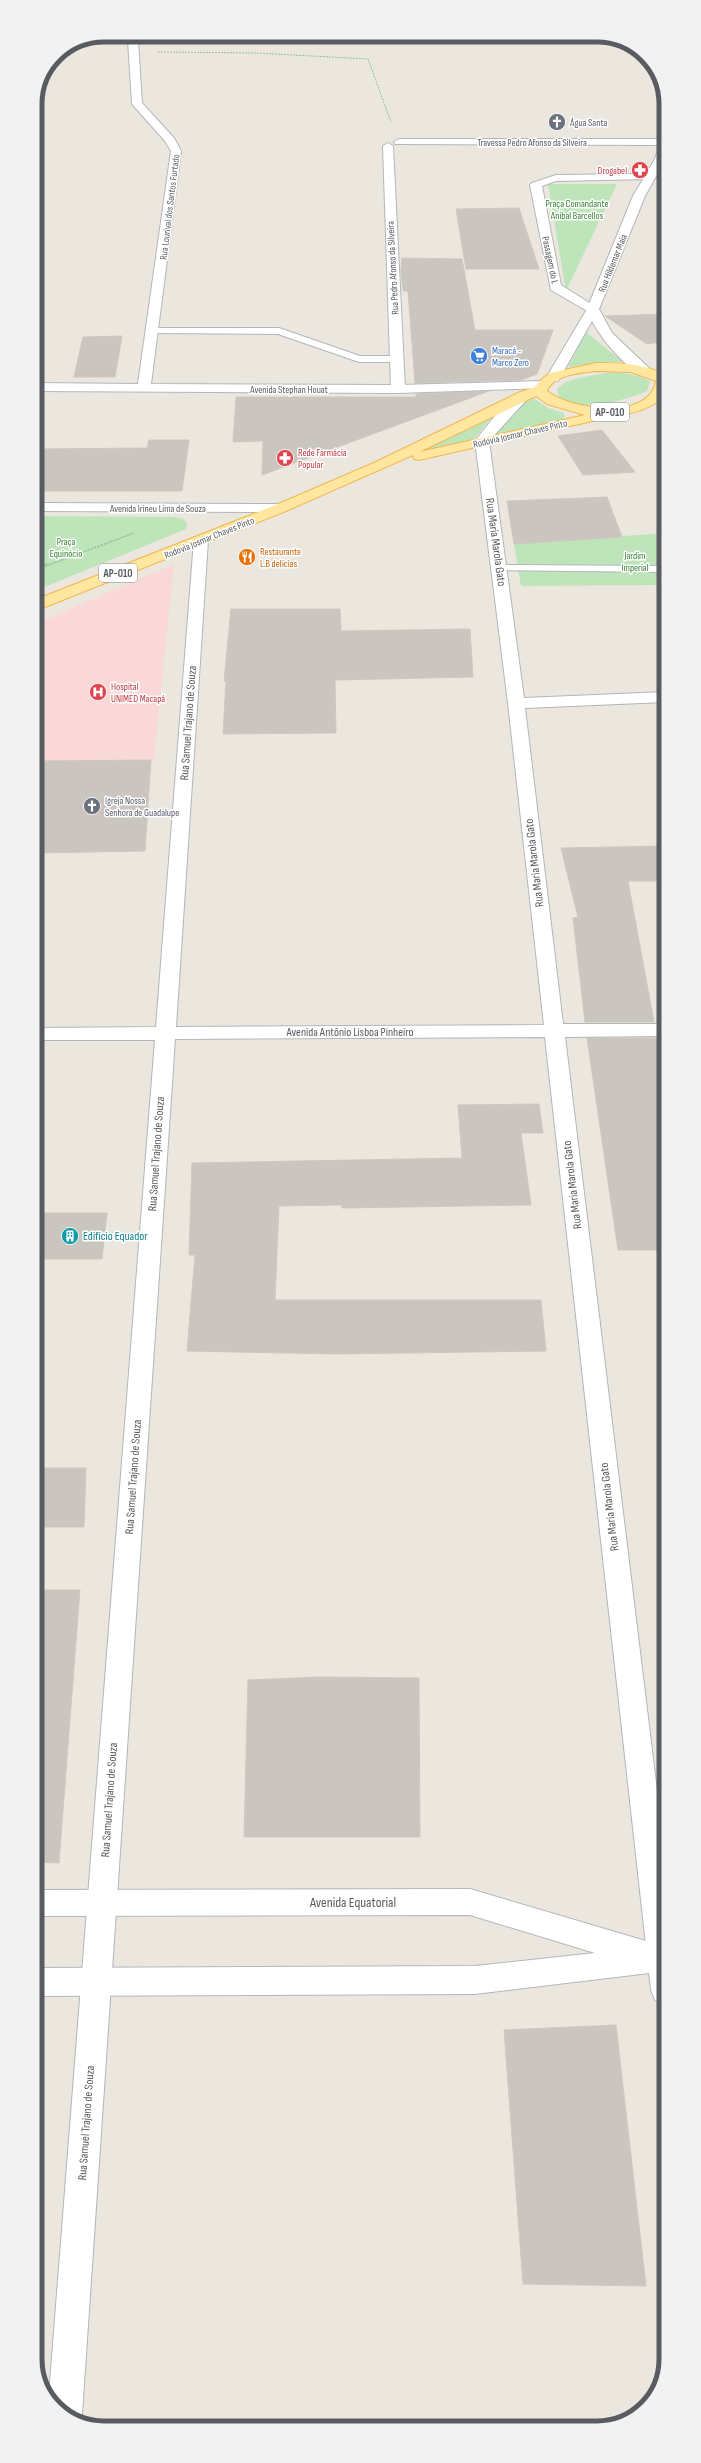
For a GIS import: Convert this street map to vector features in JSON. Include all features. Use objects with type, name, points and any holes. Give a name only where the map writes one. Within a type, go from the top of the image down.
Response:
[{"type":"main road","name":"AP-010","points":[[659,374],[648,371],[596,367],[562,373],[545,384],[540,392],[549,402],[569,409],[612,412],[654,401],[659,395]]},
{"type":"main road","name":"AP-010","points":[[648,371],[659,377]]},
{"type":"main road","name":"Rodovia Josmar Chaves Pinto","points":[[42,603],[281,508],[381,465],[545,384]]},
{"type":"main road","name":"AP-010","points":[[642,405],[659,404]]},
{"type":"main road","name":"Rodovia Josmar Chaves Pinto","points":[[381,465],[612,412]]},
{"type":"street","name":"Rua Lourival dos Santos Furtado","points":[[133,42],[137,104],[175,147],[144,388]]},
{"type":"street","name":"Travessa Pedro Afonso da Silveira","points":[[393,144],[659,142]]},
{"type":"street","name":"Rua Pedro Afonso da Silveira","points":[[393,144],[398,389]]},
{"type":"street","name":"Rua Hildemar Maia","points":[[545,384],[593,308],[648,178],[659,161]]},
{"type":"street","name":"Passagem do L","points":[[593,308],[555,287],[536,185],[543,181],[556,178],[648,178]]},
{"type":"street","points":[[593,308],[600,327],[622,352],[648,371]]},
{"type":"street","name":"Avenida Stephan Houat","points":[[42,387],[398,389],[545,384]]},
{"type":"street","points":[[482,441],[499,420],[523,396]]},
{"type":"street","name":"Rua Maria Marola Gato","points":[[482,441],[500,568],[659,1917]]},
{"type":"street","name":"Avenida Irineu Lima de Souza","points":[[42,508],[281,508]]},
{"type":"street","name":"Rua Samuel Trajano de Souza","points":[[65,2408],[201,540]]},
{"type":"street","points":[[516,703],[659,697]]},
{"type":"street","name":"Avenida Antônio Lisboa Pinheiro","points":[[42,1034],[659,1030]]},
{"type":"street","name":"Avenida Equatorial","points":[[42,1903],[470,1902],[659,1958]]},
{"type":"street","points":[[42,1982],[475,1980],[659,1960]]},
{"type":"lane","points":[[152,331],[279,331],[359,358],[397,359]]},
{"type":"lane","points":[[500,568],[659,569]]},
{"type":"path","points":[[134,52],[255,53],[368,59],[393,144]]},
{"type":"path","points":[[42,563],[50,565],[42,568]]},
{"type":"shaded area","name":"Hospital UNIMED Macapá","points":[[174,564],[154,760],[42,761],[42,621]]},
{"type":"green space","name":"Praça Comandante Anibal Barcellos","points":[[548,184],[617,184],[566,291]]},
{"type":"green space","points":[[586,332],[623,362],[597,363],[568,367]]},
{"type":"green space","points":[[606,373],[628,374],[650,381],[647,391],[615,402],[591,405],[569,402],[559,397],[557,389],[566,382],[578,378]]},
{"type":"green space","points":[[535,399],[548,408],[564,413],[564,420],[494,434],[526,400]]},
{"type":"green space","points":[[492,417],[474,439],[421,452]]},
{"type":"green space","name":"Praça Equinócio","points":[[42,516],[175,517],[183,519],[187,524],[186,529],[42,588]]},
{"type":"green space","name":"Jardim Imperial","points":[[659,533],[659,585],[521,586],[514,544]]},
{"type":"building","points":[[519,208],[539,269],[466,269],[456,209]]},
{"type":"building","points":[[402,258],[462,259],[475,330],[553,330],[537,374],[521,380],[415,383],[408,291],[403,291],[401,270]]},
{"type":"building","points":[[659,314],[659,342],[647,344],[605,316]]},
{"type":"building","points":[[122,336],[115,377],[74,377],[83,337]]},
{"type":"building","points":[[489,391],[262,475],[263,441],[233,442],[236,397],[416,397],[416,394]]},
{"type":"building","points":[[602,430],[635,472],[583,475],[558,436]]},
{"type":"building","points":[[149,440],[189,440],[182,491],[42,491],[42,449],[147,448]]},
{"type":"building","points":[[607,497],[622,537],[514,544],[507,501]]},
{"type":"building","points":[[231,609],[340,609],[341,631],[470,629],[473,677],[335,680],[336,733],[223,734],[226,681],[224,681]]},
{"type":"building","name":"Igreja Nossa Senhora de Guadalupe","points":[[151,760],[145,851],[42,853],[42,761]]},
{"type":"building","points":[[659,846],[659,881],[628,881],[654,1022],[585,1022],[573,918],[578,917],[561,848]]},
{"type":"building","points":[[587,1038],[656,1038],[659,1049],[659,1250],[618,1250]]},
{"type":"building","points":[[539,1104],[543,1133],[521,1133],[531,1205],[342,1208],[342,1205],[279,1206],[275,1300],[541,1300],[546,1351],[336,1354],[187,1351],[195,1255],[189,1255],[192,1163],[462,1158],[458,1105]]},
{"type":"building","name":"Edifício Equador","points":[[42,1213],[107,1213],[102,1259],[42,1259]]},
{"type":"building","points":[[42,1468],[86,1468],[84,1527],[42,1527]]},
{"type":"building","points":[[42,1590],[80,1590],[59,1863],[42,1862]]},
{"type":"building","points":[[319,1677],[419,1678],[420,1837],[244,1837],[248,1680]]},
{"type":"building","points":[[616,2025],[646,2286],[523,2284],[504,2030]]},
{"type":"place","name":"Água Santa","points":[[557,122]]},
{"type":"place","name":"Drogabel","points":[[640,170]]},
{"type":"place","name":"Maracá - Marco Zero","points":[[479,356]]},
{"type":"place","name":"Rede Farmácia Popular","points":[[285,458]]},
{"type":"place","name":"Restaurante L.B delicias","points":[[247,557]]},
{"type":"place","name":"Hospital UNIMED Macapá","points":[[98,692]]},
{"type":"place","name":"Igreja Nossa Senhora de Guadalupe","points":[[92,806]]},
{"type":"place","name":"Edifício Equador","points":[[70,1236]]}]
